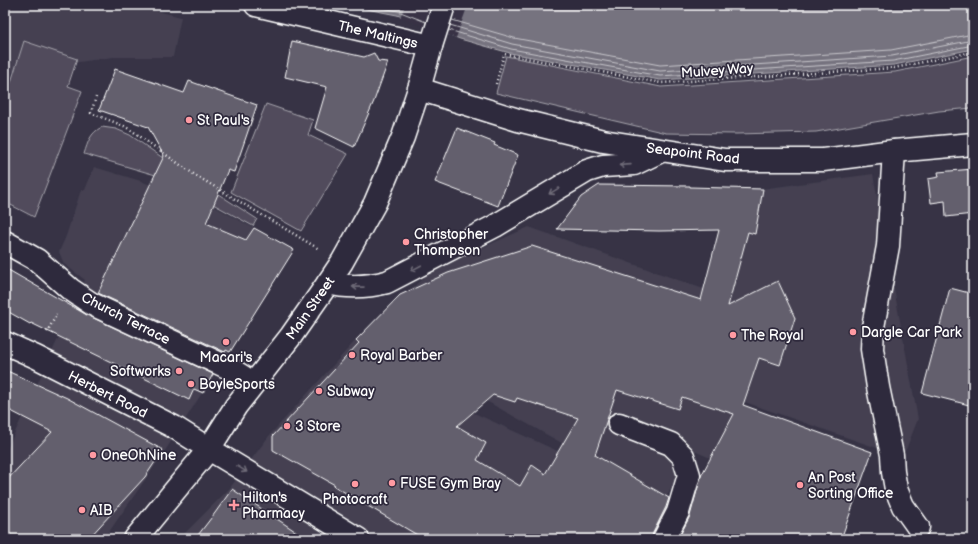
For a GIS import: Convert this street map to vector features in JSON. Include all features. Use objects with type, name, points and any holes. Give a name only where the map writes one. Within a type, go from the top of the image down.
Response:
[{"type":"street","name":"The Maltings","points":[[256,5],[433,39]]},
{"type":"street","name":"Main Street","points":[[135,539],[209,449],[236,406],[291,336],[328,283],[365,223],[384,183],[403,137],[444,5]]},
{"type":"street","name":"Seapoint Road","points":[[419,89],[518,120],[603,141],[725,160],[823,160],[894,151],[973,144]]},
{"type":"street","points":[[328,283],[359,287],[387,282],[495,226],[587,171],[603,166],[634,164],[661,151]]},
{"type":"street","points":[[894,151],[888,246],[873,327],[872,349],[879,394],[892,455],[896,489],[903,506],[918,527]]},
{"type":"street","name":"Church Terrace","points":[[5,242],[37,260],[70,289],[92,304],[231,369],[254,383]]},
{"type":"street","name":"Herbert Road","points":[[5,343],[36,357],[174,427],[358,539]]},
{"type":"street","points":[[619,424],[671,444],[684,456],[689,475],[678,512],[664,539]]},
{"type":"path","name":"Mulvey Way","points":[[496,85],[504,54],[661,83],[894,68],[973,52]]},
{"type":"path","points":[[96,97],[91,113],[124,126],[195,175],[283,229],[342,262]]},
{"type":"path","points":[[36,357],[70,289]]},
{"type":"shaded area","points":[[5,5],[133,5],[181,17],[173,57],[113,57],[5,73]]},
{"type":"shaded area","points":[[24,41],[77,59],[68,86],[82,91],[34,217],[5,202],[5,101]]},
{"type":"shaded area","points":[[506,56],[661,87],[895,72],[973,56],[973,108],[939,111],[816,132],[736,134],[666,133],[496,93]]},
{"type":"shaded area","points":[[266,104],[313,120],[308,135],[348,154],[301,231],[231,192]]},
{"type":"shaded area","points":[[102,127],[116,129],[130,135],[173,165],[257,219],[253,226],[193,193],[176,181],[84,154],[92,135]]},
{"type":"shaded area","points":[[94,167],[148,184],[193,195],[294,250],[161,457],[104,539],[5,539],[5,454],[85,280],[64,264],[59,252],[66,236],[81,190],[85,190]]},
{"type":"shaded area","points":[[873,174],[918,419],[903,457],[742,401],[722,463],[694,451],[665,499],[685,508],[723,539],[179,539],[229,489],[269,436],[356,340],[432,270],[529,227],[726,297],[754,190]],"holes":[[[479,397],[646,491],[463,408]]]},
{"type":"water","points":[[346,5],[973,5],[973,49],[894,65],[660,80],[510,53],[460,39],[397,15]]},
{"type":"pier","points":[[405,5],[468,5],[456,38],[400,18]]},
{"type":"building","points":[[292,41],[364,57],[374,53],[378,61],[388,62],[374,101],[354,147],[315,128],[327,87],[285,77]]},
{"type":"building","points":[[115,69],[184,93],[189,81],[257,105],[234,172],[228,170],[206,223],[246,240],[254,228],[294,250],[230,352],[226,350],[225,352],[98,293],[164,156],[148,127],[99,110]]},
{"type":"building","points":[[457,128],[495,143],[494,145],[518,155],[498,206],[435,182]]},
{"type":"building","points":[[973,169],[973,214],[946,217],[945,201],[931,203],[928,179],[939,177],[938,172]]},
{"type":"building","points":[[599,185],[690,186],[763,189],[755,234],[748,232],[728,306],[778,281],[795,318],[780,365],[759,358],[743,405],[872,452],[841,539],[678,539],[690,516],[701,476],[734,414],[682,397],[678,409],[617,390],[595,455],[669,498],[653,533],[652,539],[424,539],[334,486],[335,485],[273,450],[273,436],[359,343],[356,340],[400,295],[448,273],[532,246],[701,300],[719,230],[659,231],[557,229],[581,197]],"holes":[[[493,395],[515,402],[517,398],[578,418],[545,474],[532,465],[520,486],[477,460],[486,443],[457,426]]]},
{"type":"building","points":[[5,268],[87,315],[213,374],[203,393],[194,389],[189,400],[31,323],[30,324],[5,310]]},
{"type":"building","points":[[950,288],[973,294],[973,406],[922,393]]},
{"type":"building","points":[[5,370],[67,398],[163,450],[145,477],[88,539],[5,539],[5,482],[52,432],[5,408]]},
{"type":"building","points":[[232,489],[307,539],[195,539]]},
{"type":"place","name":"St Paul's","points":[[189,120]]},
{"type":"place","name":"Christopher Thompson","points":[[406,242]]},
{"type":"place","name":"Dargle Car Park","points":[[853,332]]},
{"type":"place","name":"The Royal","points":[[733,335]]},
{"type":"place","name":"Macari's","points":[[226,342]]},
{"type":"place","name":"Royal Barber","points":[[352,355]]},
{"type":"place","name":"Softworks","points":[[179,371]]},
{"type":"place","name":"BoyleSports","points":[[191,384]]},
{"type":"place","name":"Subway","points":[[319,391]]},
{"type":"place","name":"3 Store","points":[[287,426]]},
{"type":"place","name":"OneOhNine","points":[[93,455]]},
{"type":"place","name":"FUSE Gym Bray","points":[[392,483]]},
{"type":"place","name":"Photocraft","points":[[355,484]]},
{"type":"place","name":"An Post Sorting Office","points":[[800,485]]},
{"type":"place","name":"Hilton's Pharmacy","points":[[234,505]]},
{"type":"place","name":"AIB","points":[[82,510]]}]
